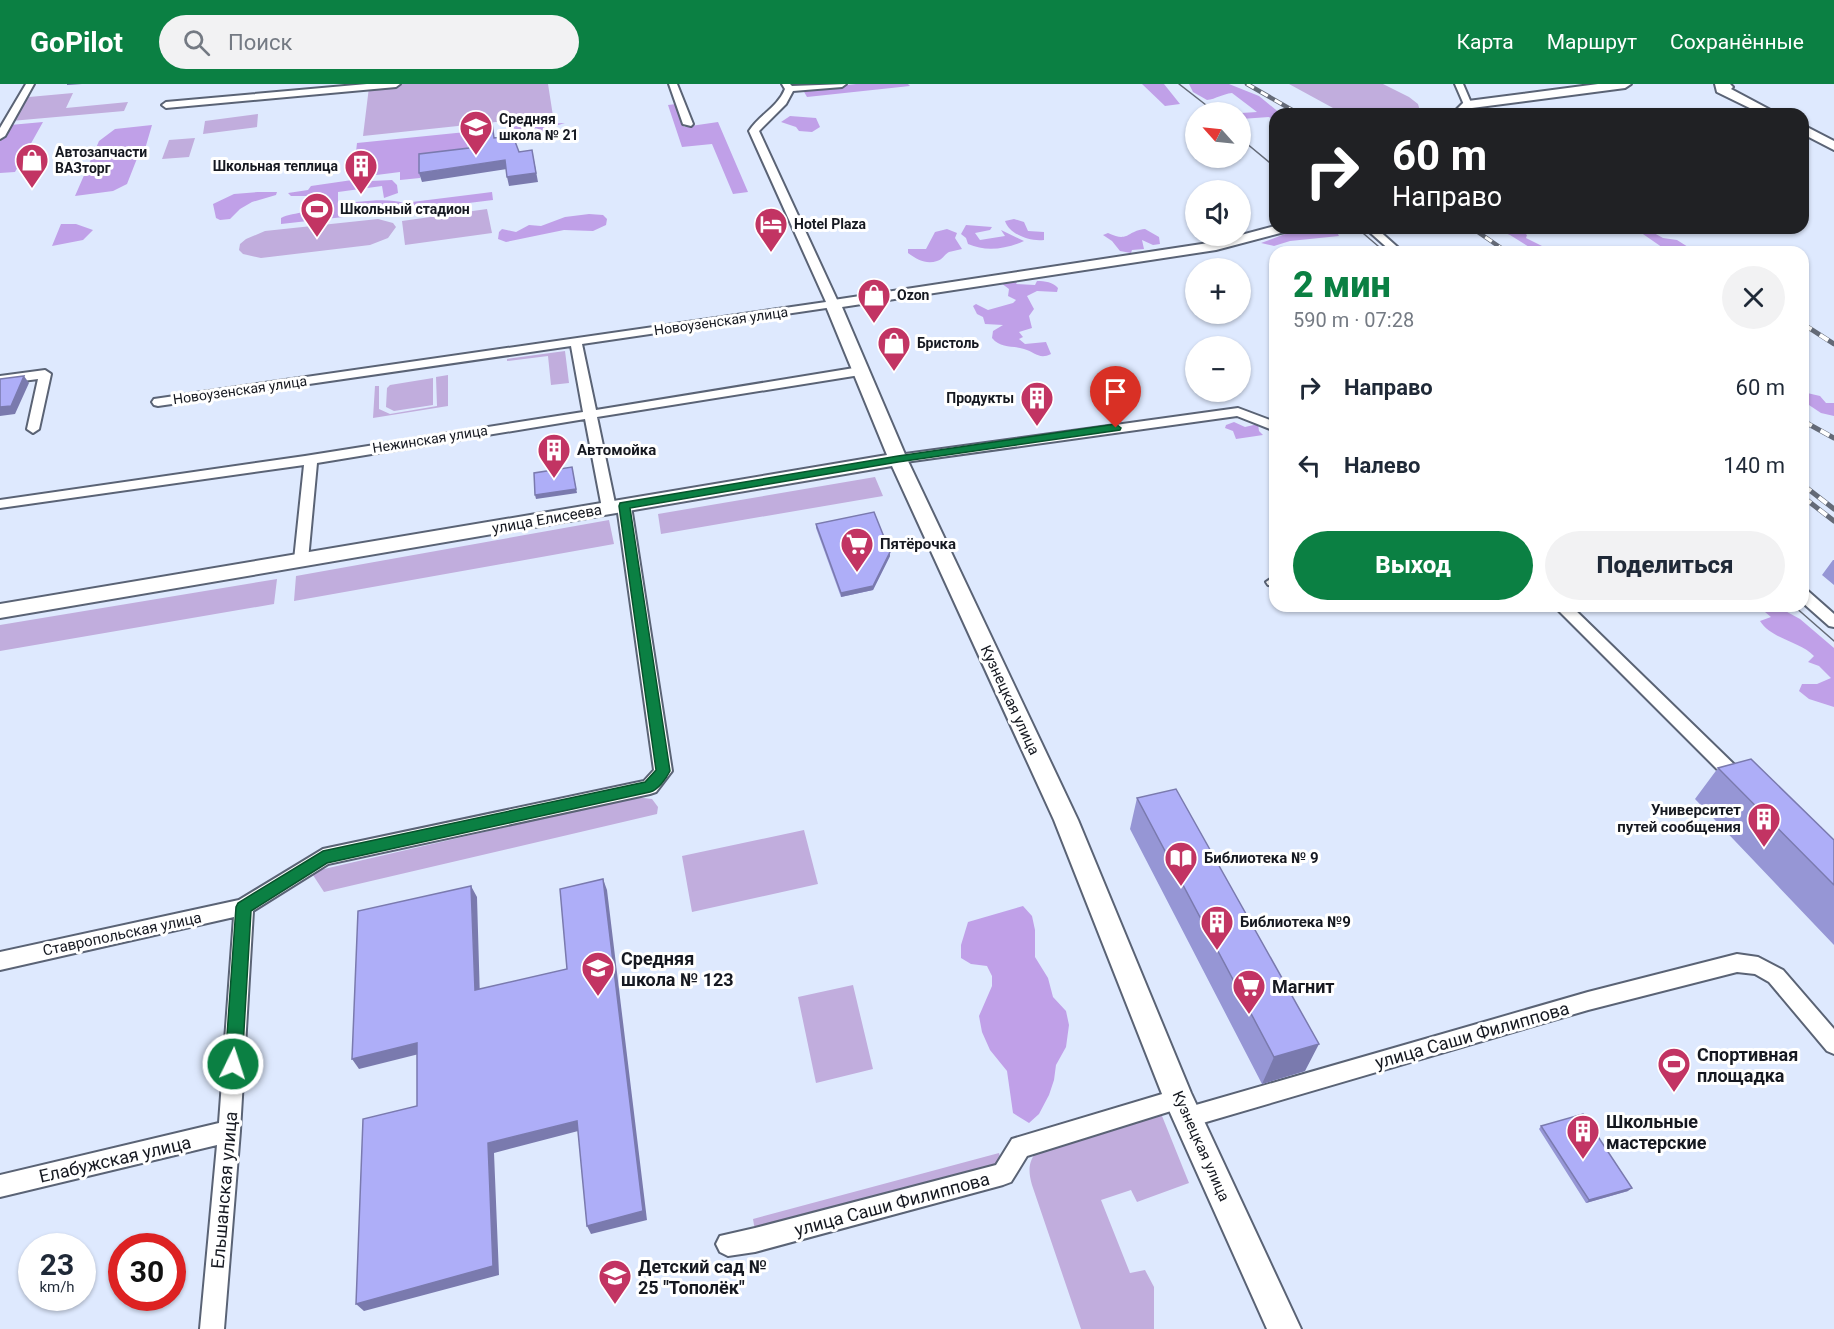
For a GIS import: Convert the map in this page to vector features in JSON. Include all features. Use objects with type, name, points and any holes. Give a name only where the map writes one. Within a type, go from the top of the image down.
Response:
[{"type":"street","points":[[0,136],[4,124],[30,84]]},
{"type":"street","points":[[166,105],[320,87],[396,84]]},
{"type":"street","points":[[673,84],[688,124]]},
{"type":"street","points":[[788,87],[842,84]]},
{"type":"street","points":[[1459,84],[1468,105]]},
{"type":"street","points":[[1465,108],[1468,105],[1625,84]]},
{"type":"street","points":[[1721,84],[1726,87],[1721,89],[1760,108]]},
{"type":"street","name":"Кузнецкая улица","points":[[788,87],[787,100],[756,125],[754,131],[833,304],[898,459],[1066,820],[1184,1108],[1284,1329]]},
{"type":"street","points":[[1809,132],[1834,146]]},
{"type":"street","name":"Новоузенская улица","points":[[158,402],[1216,246],[1269,232]]},
{"type":"street","points":[[1377,234],[1391,246]]},
{"type":"street","name":"Ставропольская улица","points":[[0,961],[244,907],[323,857],[650,787],[663,771],[616,507],[576,342]]},
{"type":"street","name":"Нежинская улица","points":[[0,504],[311,458],[860,371]]},
{"type":"street","points":[[0,380],[45,375],[33,429]]},
{"type":"street","name":"улица Елисеева","points":[[0,611],[898,459],[1238,412],[1269,425]]},
{"type":"street","points":[[302,560],[311,458]]},
{"type":"street","points":[[1809,600],[1834,622]]},
{"type":"street","points":[[1570,612],[1754,795]]},
{"type":"street","name":"Ельшанская улица","points":[[212,1329],[229,1131],[244,907]]},
{"type":"street","name":"улица Саши Филиппова","points":[[728,1244],[755,1240],[1003,1174],[1020,1147],[1184,1108],[1737,963],[1758,966],[1776,976],[1834,1044]]},
{"type":"street","name":"Елабужская улица","points":[[0,1186],[229,1131]]},
{"type":"shaded area","points":[[397,84],[548,84],[553,116],[363,136],[369,87]]},
{"type":"shaded area","points":[[856,84],[908,84],[910,86],[807,97],[803,90]]},
{"type":"shaded area","points":[[1142,84],[1164,84],[1180,104],[1165,106]]},
{"type":"shaded area","points":[[1189,84],[1229,84],[1259,96],[1274,108],[1269,108],[1269,117],[1251,118],[1251,112],[1257,112],[1251,107],[1251,102],[1244,102],[1232,93],[1207,100],[1193,92]]},
{"type":"shaded area","points":[[1289,84],[1383,84],[1409,97],[1418,104],[1419,108],[1333,108]]},
{"type":"shaded area","points":[[73,93],[66,108],[128,102],[124,111],[11,121],[25,95],[30,95],[29,97]]},
{"type":"shaded area","points":[[676,104],[684,127],[718,122],[748,192],[733,194],[712,144],[682,147],[668,105]]},
{"type":"shaded area","points":[[258,114],[257,127],[203,134],[205,121]]},
{"type":"shaded area","points":[[790,116],[816,118],[820,127],[812,132],[799,131],[796,127],[781,122]]},
{"type":"shaded area","points":[[43,122],[15,172],[0,173],[0,141],[10,125]]},
{"type":"shaded area","points":[[565,123],[545,129],[556,132],[547,141],[539,140],[528,133],[538,128],[523,130],[510,128],[515,125]]},
{"type":"shaded area","points":[[152,125],[145,149],[138,156],[127,184],[113,191],[75,196],[99,141],[115,129]]},
{"type":"shaded area","points":[[466,132],[469,156],[420,162],[420,178],[400,180],[400,172],[353,178],[357,143]]},
{"type":"shaded area","points":[[195,138],[189,157],[162,159],[169,140]]},
{"type":"shaded area","points":[[359,179],[392,180],[397,185],[398,193],[384,198],[382,186],[338,192],[338,204],[389,200],[404,203],[406,210],[281,224],[281,218],[317,209],[326,203],[323,196],[291,196],[288,193],[308,190],[311,186]]},
{"type":"shaded area","points":[[277,192],[276,195],[252,202],[230,219],[216,218],[213,204],[234,194]]},
{"type":"shaded area","points":[[492,192],[493,200],[412,210],[412,202]]},
{"type":"shaded area","points":[[487,209],[492,233],[405,245],[402,221]]},
{"type":"shaded area","points":[[603,215],[607,219],[606,225],[593,231],[564,230],[506,242],[498,239],[502,229],[516,232],[529,225],[541,226],[565,217]]},
{"type":"shaded area","name":"Школьный стадион","points":[[378,219],[393,223],[396,227],[388,238],[370,245],[261,258],[243,254],[239,250],[240,244],[246,239],[265,231]]},
{"type":"shaded area","points":[[1014,219],[1024,222],[1028,231],[1044,232],[1044,240],[1027,238],[1015,233],[1005,221]]},
{"type":"shaded area","points":[[61,224],[76,224],[93,230],[83,240],[52,246]]},
{"type":"shaded area","points":[[966,225],[992,227],[990,230],[975,233],[980,240],[1005,236],[1001,230],[1024,241],[1010,246],[982,248],[968,244],[966,238],[961,234]]},
{"type":"shaded area","points":[[947,229],[957,233],[955,238],[962,249],[949,252],[933,262],[921,261],[908,253],[908,249],[926,249],[935,232]]},
{"type":"shaded area","points":[[1145,229],[1159,237],[1160,244],[1153,245],[1142,240],[1144,249],[1132,250],[1131,253],[1120,251],[1103,235],[1108,233],[1124,237]]},
{"type":"shaded area","points":[[1285,234],[1338,234],[1339,236],[1290,241],[1274,246],[1261,243]]},
{"type":"shaded area","points":[[1508,234],[1526,234],[1526,238],[1542,246],[1528,246]]},
{"type":"shaded area","points":[[1643,234],[1656,234],[1663,238],[1677,240],[1686,246],[1660,246]]},
{"type":"shaded area","points":[[1009,280],[1017,282],[1016,284],[1035,285],[1037,281],[1046,282],[1058,288],[1057,292],[1037,291],[1027,296],[1034,309],[1029,316],[1032,328],[1019,332],[1023,337],[1019,339],[1025,344],[1046,342],[1051,354],[1040,356],[1024,349],[999,344],[992,338],[993,331],[1003,325],[985,324],[983,317],[977,314],[973,306],[976,304],[988,310],[1013,303],[1016,300],[1008,296],[1009,289],[1001,283]]},
{"type":"shaded area","points":[[565,351],[569,383],[551,385],[548,356],[507,361],[507,359]]},
{"type":"shaded area","points":[[448,375],[448,406],[373,418],[375,386],[379,386],[379,409],[390,414],[437,406],[436,377]]},
{"type":"shaded area","points":[[433,378],[433,405],[394,411],[386,407],[387,388],[390,385]]},
{"type":"shaded area","points":[[1809,393],[1820,396],[1826,403],[1834,403],[1834,416],[1821,413],[1809,405]]},
{"type":"shaded area","points":[[1234,422],[1245,427],[1258,424],[1259,431],[1263,435],[1236,439],[1233,431],[1225,428],[1226,425]]},
{"type":"shaded area","points":[[875,477],[883,496],[661,534],[658,514]]},
{"type":"shaded area","points":[[609,520],[614,544],[294,601],[296,576]]},
{"type":"shaded area","points":[[277,579],[274,604],[0,651],[0,625]]},
{"type":"shaded area","points":[[1765,612],[1787,612],[1800,619],[1834,648],[1834,707],[1809,699],[1799,691],[1802,684],[1817,684],[1831,678],[1819,666],[1808,662],[1814,656],[1808,651],[1771,632],[1760,621],[1771,617]]},
{"type":"shaded area","points":[[635,797],[652,799],[658,807],[657,814],[324,892],[311,872]]},
{"type":"shaded area","points":[[804,830],[818,884],[692,912],[682,856]]},
{"type":"shaded area","points":[[1023,906],[1032,916],[1035,930],[1035,957],[1048,978],[1053,997],[1066,1011],[1069,1025],[1066,1047],[1056,1065],[1049,1095],[1039,1114],[1029,1123],[1013,1113],[1007,1071],[990,1050],[982,1032],[979,1016],[992,986],[992,976],[987,966],[971,964],[961,958],[961,945],[968,922]]},
{"type":"shaded area","points":[[853,985],[873,1069],[816,1083],[798,997]]},
{"type":"shaded area","points":[[1160,1111],[1189,1183],[1137,1202],[1131,1190],[1101,1200],[1130,1273],[1145,1270],[1154,1287],[1154,1329],[1081,1329],[1032,1185],[1031,1162],[1038,1150]]},
{"type":"shaded area","points":[[999,1153],[1002,1164],[755,1231],[753,1219]]},
{"type":"building","points":[[492,123],[494,138],[513,136],[519,152],[532,150],[536,173],[507,177],[505,160],[419,173],[419,154],[469,148],[468,126]]},
{"type":"building","points":[[24,376],[11,406],[0,407],[0,379]]},
{"type":"building","points":[[572,467],[576,489],[535,495],[534,473]]},
{"type":"building","name":"Пятёрочка","points":[[874,512],[890,552],[873,586],[841,593],[816,524]]},
{"type":"building","points":[[1751,759],[1834,840],[1834,885],[1718,768]]},
{"type":"building","points":[[1176,789],[1319,1044],[1274,1057],[1137,798]]},
{"type":"building","name":"Средняя школа № 123","points":[[603,879],[643,1211],[587,1226],[577,1121],[488,1143],[493,1266],[356,1304],[363,1119],[417,1106],[417,1043],[352,1059],[358,911],[471,886],[475,990],[567,969],[560,889]]},
{"type":"building","name":"Школьные мастерские","points":[[1583,1114],[1632,1188],[1589,1200],[1541,1126]]},
{"type":"tram line","points":[[1179,84],[1202,102]]},
{"type":"tram line","points":[[1251,147],[1269,162]]},
{"type":"tram line","points":[[1364,234],[1378,246]]},
{"type":"tram line","points":[[1801,612],[1834,641]]},
{"type":"railway","points":[[1247,84],[1289,108]]},
{"type":"railway","points":[[1481,234],[1498,246]]},
{"type":"railway","points":[[1809,328],[1834,344]]},
{"type":"railway","points":[[1809,424],[1834,438]]},
{"type":"railway","points":[[1809,490],[1834,509]]},
{"type":"railway","points":[[1809,502],[1834,521]]},
{"type":"place","name":"Средняя школа № 21","points":[[476,156]]},
{"type":"place","name":"Автозапчасти ВАЗторг","points":[[32,189]]},
{"type":"place","name":"Школьная теплица","points":[[361,195]]},
{"type":"place","name":"Школьный стадион","points":[[317,238]]},
{"type":"place","name":"Hotel Plaza","points":[[771,253]]},
{"type":"place","name":"Ozon","points":[[874,324]]},
{"type":"place","name":"Бристоль","points":[[894,372]]},
{"type":"place","name":"Продукты","points":[[1037,427]]},
{"type":"place","name":"Автомойка","points":[[554,479]]},
{"type":"place","name":"Пятёрочка","points":[[857,573]]},
{"type":"place","name":"Университет путей сообщения","points":[[1764,848]]},
{"type":"place","name":"Библиотека № 9","points":[[1181,887]]},
{"type":"place","name":"Библиотека №9","points":[[1217,951]]},
{"type":"place","name":"Средняя школа № 123","points":[[598,997]]},
{"type":"place","name":"Магнит","points":[[1249,1015]]},
{"type":"place","name":"Спортивная площадка","points":[[1674,1093]]},
{"type":"place","name":"Школьные мастерские","points":[[1583,1160]]},
{"type":"place","name":"Детский сад № 25 \"Тополёк\"","points":[[615,1305]]},
{"type":"route","points":[[233,1064],[244,907],[323,857],[650,787],[663,771],[624,506],[898,459],[1116,428]]}]
